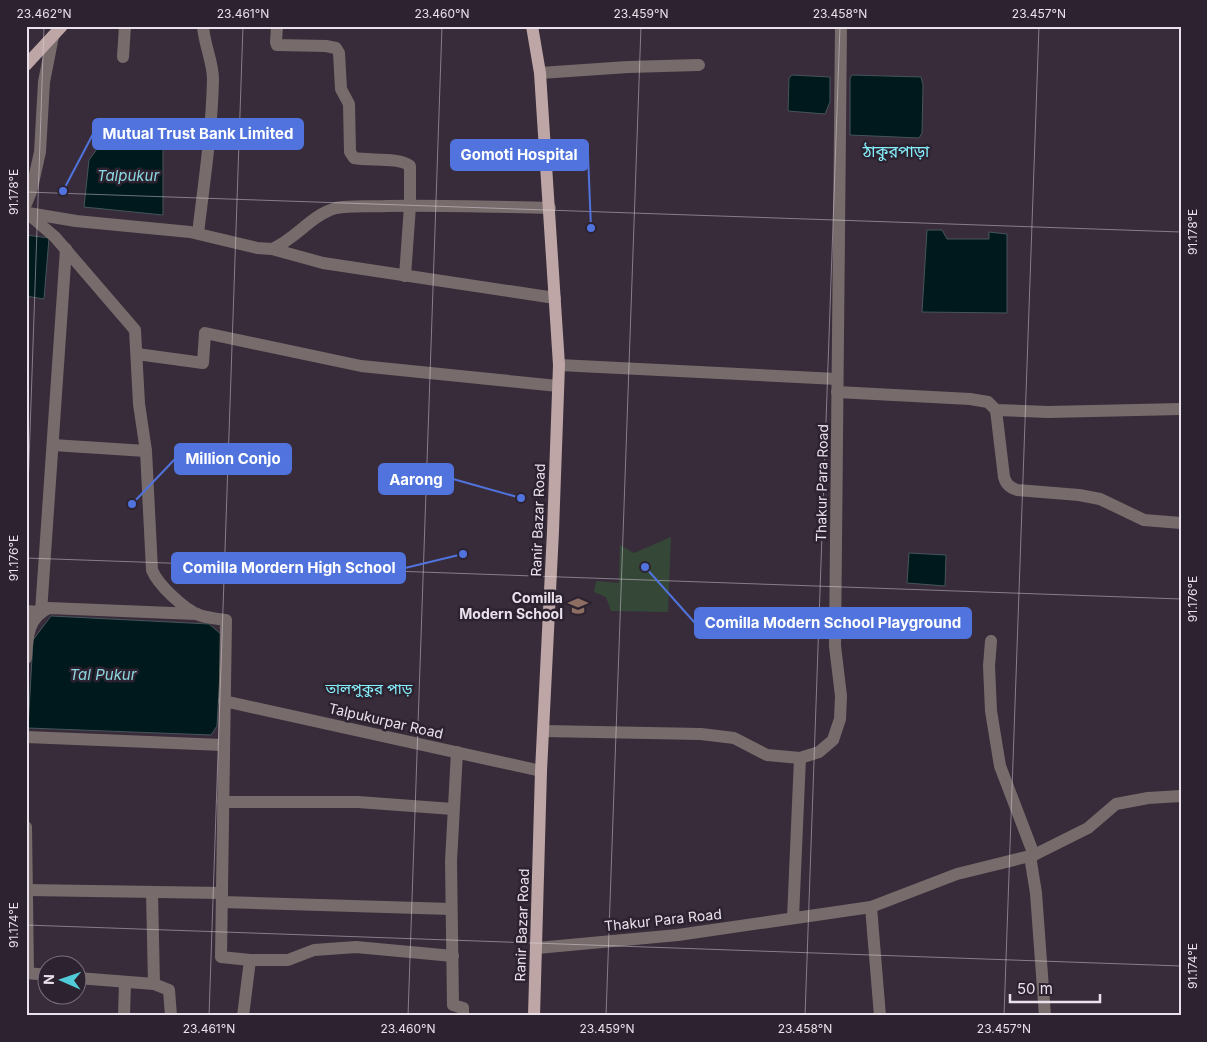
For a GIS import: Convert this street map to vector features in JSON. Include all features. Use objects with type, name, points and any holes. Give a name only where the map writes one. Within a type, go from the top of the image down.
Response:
[{"type":"main road","name":"Ranir Bazar Road","points":[[532,26],[540,73],[559,365],[541,771],[534,1016]]},
{"type":"main road","points":[[26,65],[58,31]]},
{"type":"street","points":[[123,57],[125,26]]},
{"type":"street","points":[[198,233],[205,176],[213,77],[203,35],[203,26]]},
{"type":"street","points":[[277,26],[277,45],[326,46],[336,48],[339,53],[341,89],[349,104],[350,152],[354,158],[399,161],[410,166],[410,206],[405,276]]},
{"type":"street","name":"Thakur Para Road","points":[[800,758],[819,752],[833,740],[840,719],[841,696],[835,646],[841,26]]},
{"type":"street","points":[[26,204],[31,192],[40,152],[44,82],[58,31]]},
{"type":"street","points":[[540,73],[628,67],[699,65]]},
{"type":"street","points":[[272,248],[281,245],[324,212],[338,208],[410,206],[550,208]]},
{"type":"street","points":[[26,212],[76,222],[198,233],[257,248],[272,248],[322,263],[555,298]]},
{"type":"street","points":[[26,212],[55,237],[135,330],[139,404],[146,451],[152,570],[155,578],[165,588],[184,605],[199,614]]},
{"type":"street","points":[[41,612],[66,249]]},
{"type":"street","points":[[137,354],[203,363],[205,333],[361,366],[558,386]]},
{"type":"street","points":[[559,365],[838,379]]},
{"type":"street","points":[[837,392],[970,399],[988,402],[996,410],[1004,477],[1010,488],[1100,499],[1144,520],[1181,524]]},
{"type":"street","points":[[996,410],[1048,412],[1181,409]]},
{"type":"street","points":[[53,445],[146,451]]},
{"type":"street","points":[[26,658],[29,629],[41,612],[49,608],[199,614],[226,620],[221,956],[250,960],[288,960],[314,950],[356,947],[453,956]]},
{"type":"street","points":[[26,611],[41,612]]},
{"type":"street","points":[[991,641],[989,666],[990,711],[1000,766],[1032,855],[1045,1016]]},
{"type":"street","name":"Talpukurpar Road","points":[[224,701],[541,771]]},
{"type":"street","points":[[544,731],[701,734],[734,738],[766,754],[800,758],[793,918]]},
{"type":"street","points":[[26,737],[223,745]]},
{"type":"street","points":[[457,752],[453,809],[451,909],[453,956],[452,1005],[463,1008],[463,1016]]},
{"type":"street","name":"Thakur Para Road","points":[[537,948],[678,935],[871,907],[957,874],[1032,855],[1088,828],[1116,804],[1148,798],[1181,796]]},
{"type":"street","points":[[223,802],[358,802],[453,809]]},
{"type":"street","points":[[26,827],[27,973]]},
{"type":"street","points":[[27,890],[152,892],[451,909]]},
{"type":"street","points":[[152,892],[154,984]]},
{"type":"street","points":[[871,907],[880,1016]]},
{"type":"street","points":[[243,1016],[250,960]]},
{"type":"street","points":[[88,979],[154,984],[169,990],[172,1016]]},
{"type":"street","points":[[124,1016],[125,982]]},
{"type":"shaded area","points":[[671,537],[668,612],[611,611],[606,597],[594,592],[596,581],[619,583],[620,545],[634,553]]},
{"type":"water","points":[[792,75],[830,77],[830,102],[825,114],[788,111],[789,78]]},
{"type":"water","points":[[852,75],[921,77],[923,85],[922,133],[919,138],[850,135],[850,78]]},
{"type":"water","name":"Talpukur","points":[[137,142],[163,149],[163,215],[84,207],[89,160],[97,149],[112,143]]},
{"type":"water","points":[[927,230],[942,230],[947,239],[989,239],[989,232],[1007,234],[1007,313],[922,312]]},
{"type":"water","points":[[26,235],[49,238],[44,299],[26,296]]},
{"type":"water","points":[[909,553],[946,555],[945,586],[907,583]]},
{"type":"water","name":"Tal Pukur","points":[[51,616],[209,624],[222,635],[217,726],[211,735],[28,728],[33,640]]},
{"type":"place","name":"Mutual Trust Bank Limited","points":[[63,191]]},
{"type":"place","name":"Gomoti Hospital","points":[[591,228]]},
{"type":"place","name":"Aarong","points":[[521,498]]},
{"type":"place","name":"Million Conjo","points":[[132,504]]},
{"type":"place","name":"Comilla Mordern High School","points":[[463,554]]},
{"type":"place","name":"Comilla Modern School Playground","points":[[645,567]]},
{"type":"place","name":"Comilla Modern School","points":[[578,606]]},
{"type":"district","name":"ঠাকুরপাড়া","points":[[896,151]]},
{"type":"district","name":"তালপুকুর পাড়","points":[[369,689]]}]
